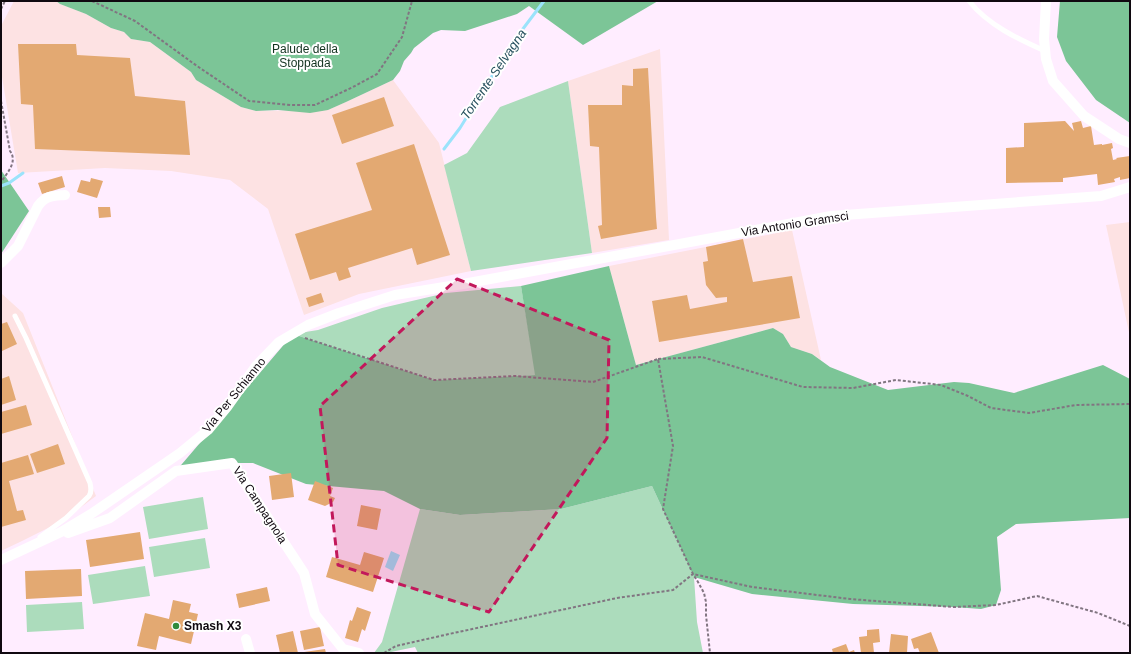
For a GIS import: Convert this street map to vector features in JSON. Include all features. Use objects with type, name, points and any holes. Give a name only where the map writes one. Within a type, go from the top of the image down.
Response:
[{"type":"street","points":[[1046,1],[1044,39],[1045,51],[1053,81],[1084,116],[1119,139],[1130,143]]},
{"type":"street","name":"Via Antonio Gramsci","points":[[463,284],[831,216],[1101,196],[1130,187]]},
{"type":"street","points":[[1,264],[18,246],[42,200],[47,197],[65,195]]},
{"type":"street","name":"Via Per Schianno","points":[[1,560],[62,532],[91,514],[186,448],[208,430],[227,407],[256,366],[279,342],[292,334],[339,313],[395,295],[463,284]]},
{"type":"street","name":"Via Campagnola","points":[[23,550],[110,518],[176,471],[232,463],[304,573],[315,614],[343,649],[359,653]]},
{"type":"street","points":[[246,639],[250,653]]},
{"type":"lane","points":[[969,1],[982,15],[995,25],[1026,43],[1045,51]]},
{"type":"lane","points":[[15,316],[36,360],[90,483],[91,489],[91,494],[66,518],[23,550]]},
{"type":"path","points":[[1,9],[5,1]]},
{"type":"path","points":[[92,1],[136,21],[197,66],[249,101],[315,105],[377,74],[402,37],[412,1]]},
{"type":"path","points":[[1,101],[10,151],[13,158],[11,168],[1,182]]},
{"type":"path","points":[[292,334],[434,380],[515,376],[593,382],[658,359],[702,357],[803,387],[853,388],[896,380],[941,385],[968,396],[991,408],[1029,413],[1076,404],[1130,404]]},
{"type":"path","points":[[658,359],[673,446],[663,509],[693,574],[704,593],[710,653]]},
{"type":"path","points":[[693,574],[752,587],[850,599],[954,607],[996,605],[1038,596],[1098,613],[1130,626]]},
{"type":"path","points":[[384,653],[396,646],[449,634],[617,598],[673,590],[693,574]]},
{"type":"highlighted area","points":[[457,279],[609,340],[607,438],[489,612],[338,565],[320,406]]},
{"type":"shaded area","points":[[14,1],[56,1],[86,14],[111,28],[124,32],[131,39],[150,42],[191,72],[196,80],[241,107],[256,111],[328,110],[393,80],[439,143],[471,271],[359,294],[304,315],[268,209],[230,180],[171,171],[105,168],[18,173],[1,71],[1,26]]},
{"type":"shaded area","points":[[660,49],[669,240],[592,253],[568,81]]},
{"type":"shaded area","points":[[1130,222],[1130,337],[1106,225]]},
{"type":"shaded area","points":[[792,230],[821,360],[812,354],[791,347],[783,334],[773,328],[636,365],[609,266]]},
{"type":"shaded area","points":[[1,293],[23,313],[96,496],[64,520],[1,551]]},
{"type":"green space","name":"Palude della Stoppada","points":[[56,1],[658,1],[583,45],[529,6],[517,14],[465,31],[441,30],[433,33],[414,48],[404,61],[400,71],[393,80],[328,110],[310,113],[278,110],[256,111],[241,107],[196,80],[191,72],[150,42],[131,39],[124,32],[111,28],[86,14]]},
{"type":"green space","points":[[1060,1],[1130,1],[1130,123],[1096,100],[1066,61],[1057,37]]},
{"type":"green space","points":[[568,81],[592,253],[471,271],[444,165],[467,153],[500,107]]},
{"type":"green space","points":[[1,170],[29,211],[1,254]]},
{"type":"green space","points":[[609,266],[636,365],[773,328],[783,334],[791,347],[812,354],[830,367],[888,390],[954,382],[969,383],[1014,393],[1103,365],[1130,379],[1130,518],[1016,524],[997,537],[1001,590],[996,605],[981,609],[853,604],[752,594],[694,577],[652,486],[561,509],[460,515],[420,509],[384,491],[306,484],[253,463],[208,463],[176,471],[293,334],[434,380],[535,375],[521,286]]},
{"type":"green space","points":[[521,286],[536,375],[434,380],[293,334],[318,330],[382,308],[446,293]]},
{"type":"green space","points":[[652,486],[694,577],[697,622],[703,653],[418,653],[415,647],[386,653],[374,653],[382,642],[420,509],[460,515],[561,509]]},
{"type":"green space","points":[[203,497],[208,529],[149,539],[143,507]]},
{"type":"green space","points":[[205,538],[210,568],[154,577],[149,547]]},
{"type":"green space","points":[[145,566],[150,596],[93,604],[88,575]]},
{"type":"green space","points":[[82,602],[84,629],[27,632],[26,605]]},
{"type":"water","points":[[391,551],[400,555],[393,571],[385,567]]},
{"type":"building","points":[[18,44],[76,44],[77,55],[130,58],[135,96],[185,101],[190,155],[35,149],[33,105],[21,104]]},
{"type":"building","points":[[648,68],[657,229],[601,239],[598,226],[602,225],[599,147],[590,146],[588,105],[622,105],[622,85],[633,86],[633,69]]},
{"type":"building","points":[[384,97],[394,126],[342,144],[332,115]]},
{"type":"building","points":[[1065,121],[1074,131],[1072,123],[1081,121],[1083,128],[1091,126],[1094,145],[1112,143],[1113,148],[1111,149],[1113,160],[1117,159],[1116,158],[1130,156],[1130,178],[1120,180],[1120,177],[1114,179],[1115,182],[1098,185],[1097,174],[1063,178],[1063,182],[1006,183],[1006,148],[1024,147],[1024,123]]},
{"type":"building","points":[[414,144],[450,255],[417,265],[412,248],[348,268],[351,277],[339,281],[336,272],[310,280],[295,234],[372,210],[356,163]]},
{"type":"building","points":[[62,176],[65,187],[42,194],[38,183]]},
{"type":"building","points":[[91,178],[103,181],[97,198],[77,192],[81,180],[90,182]]},
{"type":"building","points":[[98,207],[110,207],[111,217],[99,218]]},
{"type":"building","points":[[743,239],[753,282],[792,276],[800,318],[659,342],[652,301],[687,295],[690,309],[727,302],[727,297],[716,298],[706,285],[703,262],[708,261],[706,247]]},
{"type":"building","points":[[321,293],[324,302],[309,307],[306,298]]},
{"type":"building","points":[[7,322],[17,344],[2,351],[1,324]]},
{"type":"building","points":[[9,376],[16,400],[1,405],[1,379]]},
{"type":"building","points":[[26,405],[32,425],[1,434],[1,412]]},
{"type":"building","points":[[58,444],[65,464],[37,473],[30,454]]},
{"type":"building","points":[[28,455],[34,474],[9,481],[17,511],[23,510],[26,520],[1,527],[1,463]]},
{"type":"building","points":[[291,473],[294,497],[272,500],[269,476]]},
{"type":"building","points":[[315,481],[333,488],[330,496],[335,498],[333,502],[325,506],[308,500]]},
{"type":"building","points":[[361,505],[381,509],[377,530],[357,526]]},
{"type":"building","points":[[140,532],[144,559],[90,567],[86,540]]},
{"type":"building","points":[[364,552],[384,558],[373,592],[326,577],[332,557],[360,565]]},
{"type":"building","points":[[81,569],[82,596],[26,599],[25,571]]},
{"type":"building","points":[[267,587],[270,601],[239,608],[236,594]]},
{"type":"building","points":[[173,600],[191,604],[189,612],[198,614],[191,644],[159,636],[156,650],[137,646],[145,613],[169,619]]},
{"type":"building","points":[[357,607],[371,612],[365,631],[362,629],[358,642],[345,638],[350,620],[352,621]]},
{"type":"building","points":[[320,627],[324,646],[304,650],[300,631]]},
{"type":"building","points":[[879,629],[880,642],[873,643],[874,653],[861,653],[859,637],[867,636],[867,630]]},
{"type":"building","points":[[293,631],[298,653],[280,653],[276,635]]},
{"type":"building","points":[[931,632],[939,653],[920,653],[918,648],[914,649],[911,639]]},
{"type":"building","points":[[891,634],[908,636],[907,653],[889,653]]},
{"type":"building","points":[[846,644],[849,652],[854,650],[855,653],[833,653],[832,649]]},
{"type":"building","points":[[325,649],[326,653],[304,653],[304,652]]},
{"type":"waterway","name":"Torrente Selvagna","points":[[444,149],[460,128],[513,42],[544,1]]},
{"type":"waterway","name":"Torrente Selvagna","points":[[1,186],[9,183],[23,173]]},
{"type":"place","name":"Smash X3","points":[[176,626]]}]
